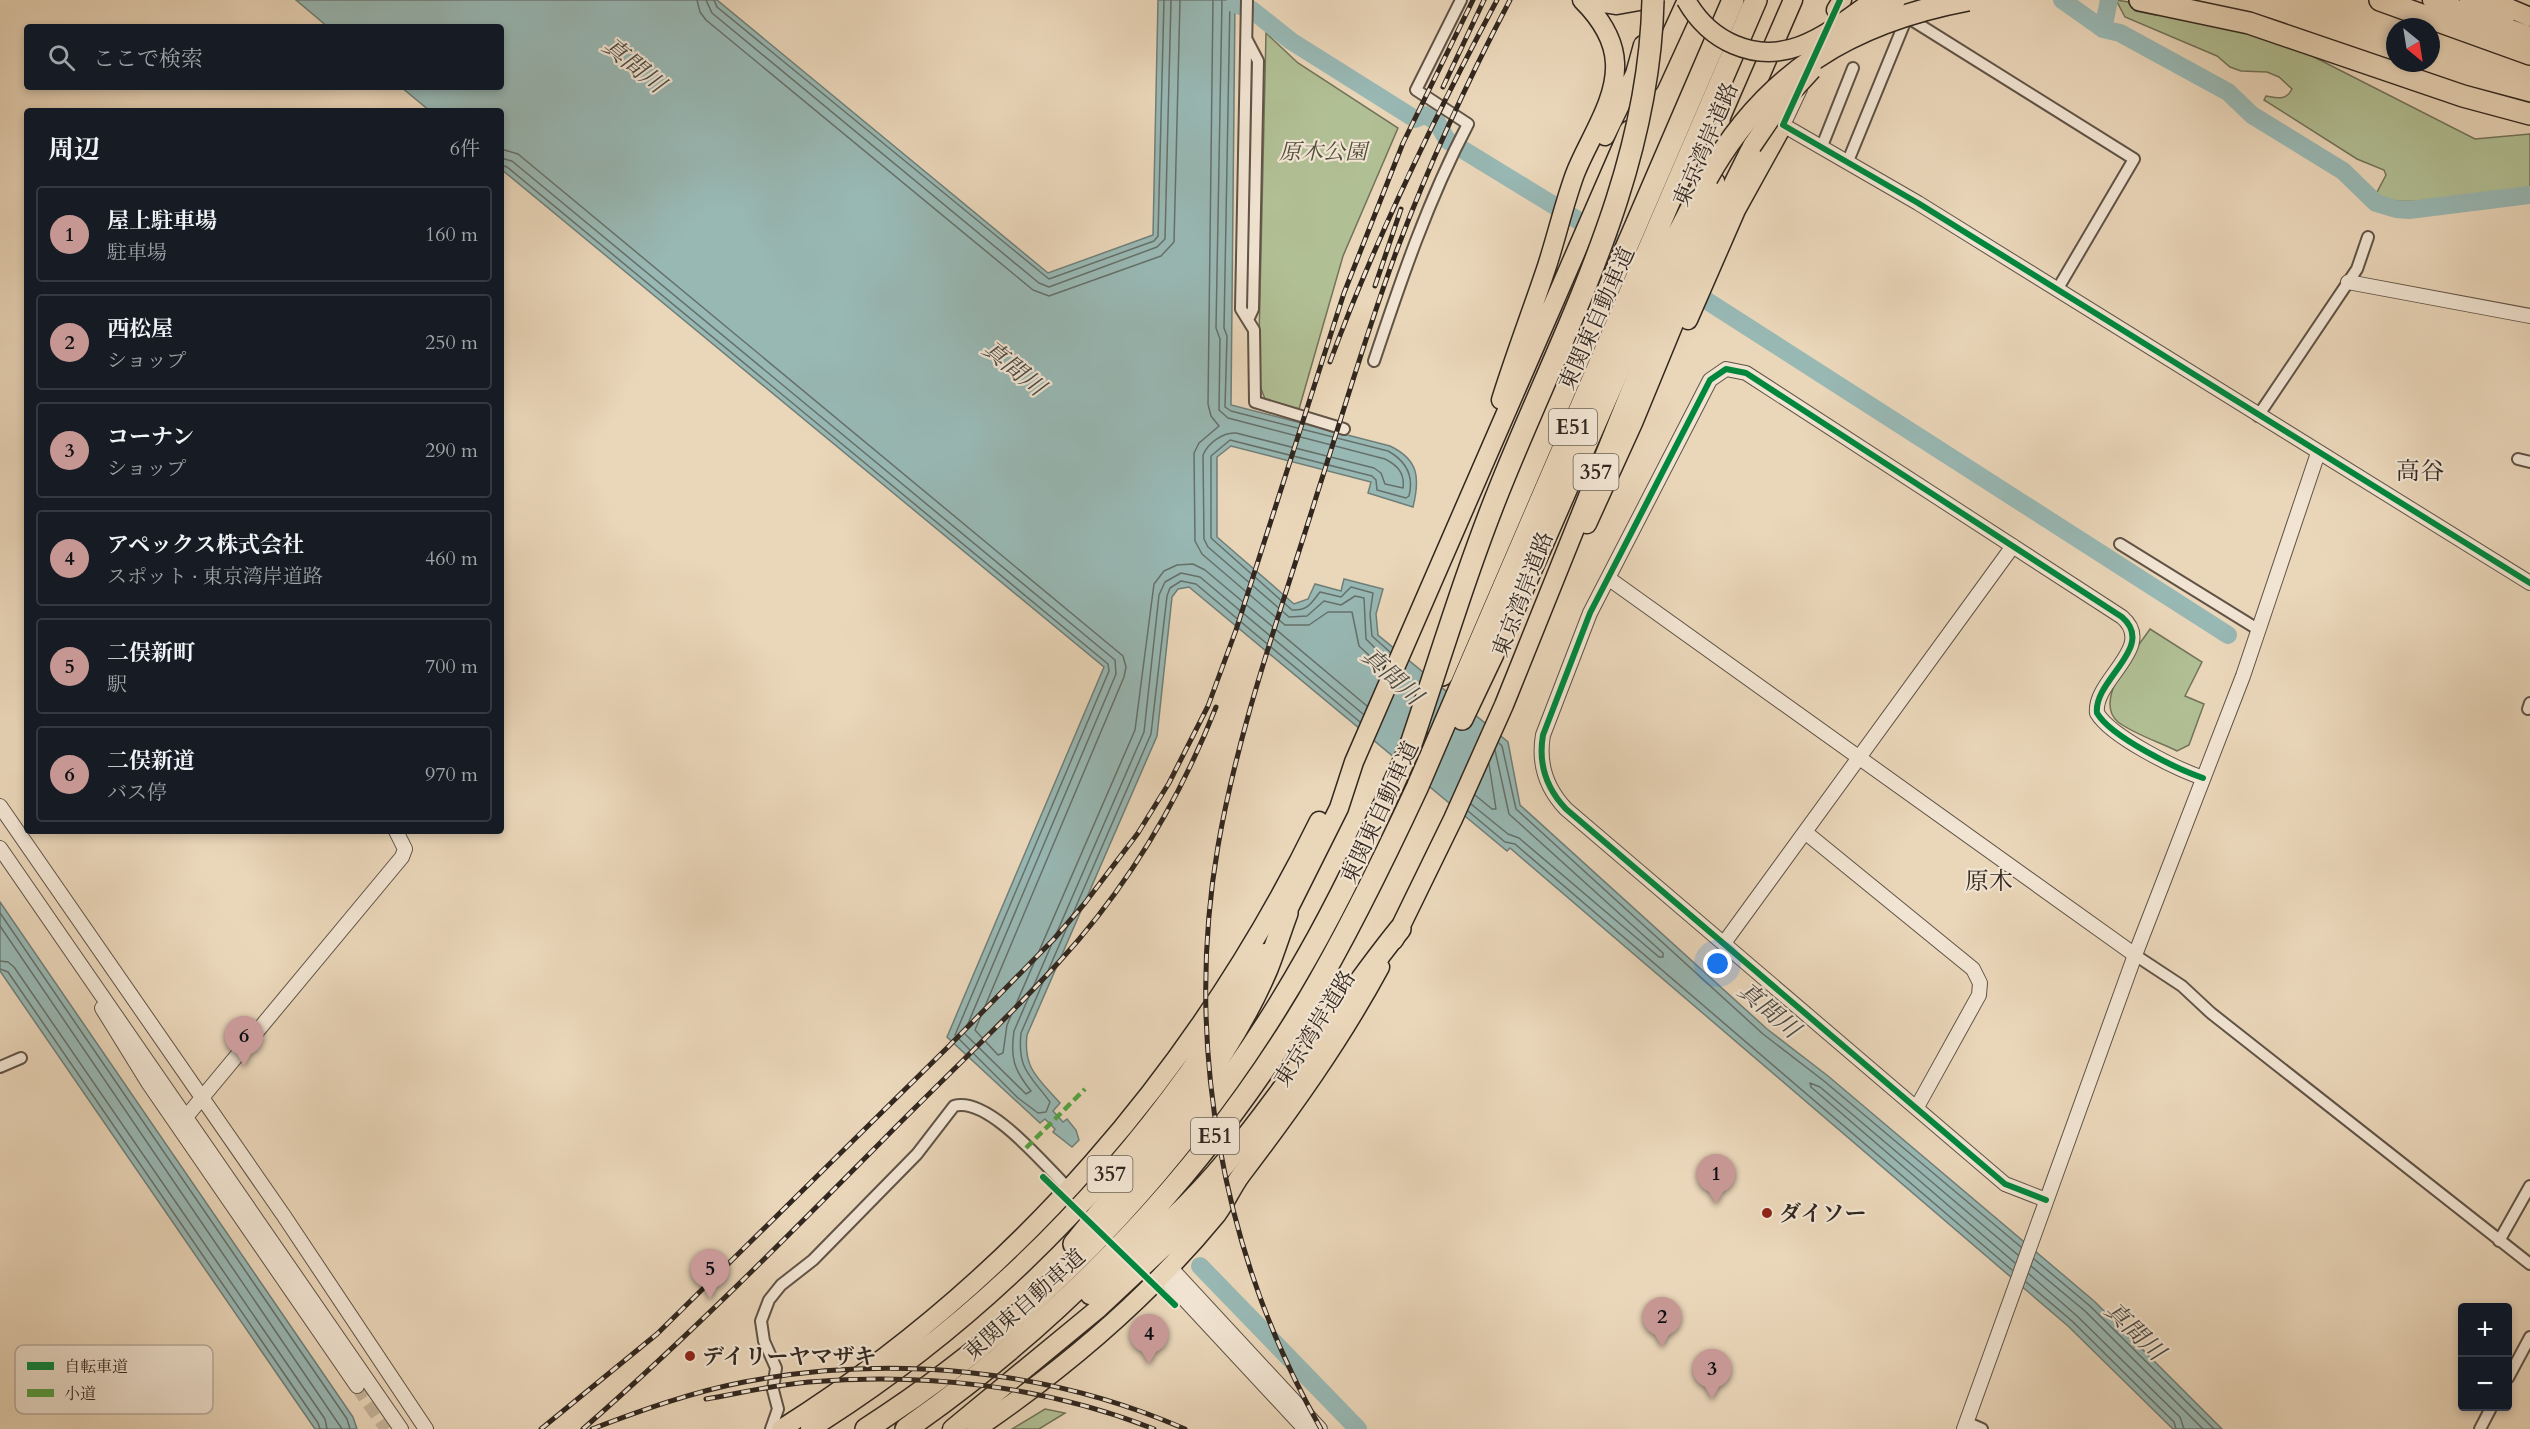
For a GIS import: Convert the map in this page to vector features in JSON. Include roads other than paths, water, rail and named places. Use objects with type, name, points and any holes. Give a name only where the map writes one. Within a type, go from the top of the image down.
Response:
[{"type":"highway","points":[[1581,174],[1620,104],[1641,53],[1647,0],[1617,5],[1583,0]]},
{"type":"highway","points":[[1471,493],[1548,263],[1608,99],[1616,65],[1610,40],[1583,0]]},
{"type":"highway","points":[[1409,750],[1501,486],[1616,211],[1643,109],[1652,42],[1653,0]]},
{"type":"highway","points":[[1687,0],[1703,24],[1725,42],[1746,49],[1771,52],[1799,47],[1814,40],[1874,0]]},
{"type":"highway","name":"357","points":[[810,1429],[876,1385],[994,1291],[1045,1242],[1112,1171],[1155,1119],[1215,1037],[1287,913],[1687,0]]},
{"type":"highway","name":"東関東自動車道","points":[[866,1429],[969,1355],[1017,1314],[1114,1220],[1162,1166],[1223,1087],[1307,958],[1369,838],[1409,750],[1733,0]]},
{"type":"highway","name":"東関東自動車道","points":[[906,1429],[983,1372],[1054,1311],[1100,1267],[1200,1155],[1265,1067],[1307,1002],[1386,853],[1466,677],[1756,0]]},
{"type":"highway","name":"東京湾岸道路","points":[[976,1429],[1082,1348],[1165,1270],[1218,1212],[1240,1177],[1277,1130],[1329,1056],[1400,929],[1504,705],[1704,245],[1793,0]]},
{"type":"highway","points":[[1504,705],[1633,423],[1686,322],[1704,245],[1738,169],[1752,146],[1803,78],[1828,53],[1896,0]]},
{"type":"highway","points":[[1386,853],[1432,777],[1482,679],[1677,236],[1707,178],[1732,137],[1769,93],[1793,72],[1832,47],[1856,34],[1905,15],[1968,0]]},
{"type":"highway","points":[[2140,0],[2248,23]]},
{"type":"highway","points":[[2180,0],[2452,92],[2530,114]]},
{"type":"highway","points":[[2380,0],[2530,54]]},
{"type":"highway","points":[[2432,0],[2530,36]]},
{"type":"highway","points":[[2469,0],[2530,23]]},
{"type":"highway","points":[[2490,0],[2530,17]]},
{"type":"highway","points":[[1704,245],[1753,176],[1784,125]]},
{"type":"highway","name":"357","points":[[782,1429],[838,1392],[915,1335],[982,1278],[1070,1190],[1142,1107],[1215,1005],[1326,820]]},
{"type":"highway","points":[[1017,1314],[1155,1146],[1197,1089],[1230,1038],[1266,970],[1287,913]]},
{"type":"highway","points":[[983,1372],[1015,1354],[1070,1312],[1165,1227],[1199,1193],[1241,1144],[1354,985],[1400,929]]},
{"type":"highway","name":"東京湾岸道路","points":[[952,1429],[998,1394],[1141,1270],[1209,1203],[1240,1177]]},
{"type":"street","points":[[1247,0],[1246,37],[1258,61],[1253,309],[1248,320],[1254,330],[1255,402],[1344,429]]},
{"type":"street","points":[[1374,361],[1405,266],[1454,151],[1468,124],[1416,90],[1461,0]]},
{"type":"street","points":[[1839,3],[1784,125],[1848,161],[2530,583]]},
{"type":"street","points":[[1848,161],[1907,17],[2134,159],[2057,291]]},
{"type":"street","points":[[1822,146],[1853,68]]},
{"type":"street","points":[[2258,416],[2357,269],[2368,237]]},
{"type":"street","points":[[2348,282],[2530,316]]},
{"type":"street","points":[[2046,1200],[2010,1188],[1566,809],[1554,793],[1545,775],[1541,746],[1546,724],[1590,613],[1710,380],[1726,369],[1746,373],[2122,617],[2131,628],[2133,635],[2129,650],[2098,700],[2097,713],[2102,721],[2172,766],[2203,778]]},
{"type":"street","points":[[1982,1429],[1965,1426],[2135,955],[2259,630],[2318,453]]},
{"type":"street","points":[[2518,459],[2530,462]]},
{"type":"street","points":[[2120,544],[2259,630]]},
{"type":"street","points":[[1724,942],[2013,546]]},
{"type":"street","points":[[1608,578],[2181,986],[2530,1264]]},
{"type":"street","points":[[0,806],[266,1191],[426,1429]]},
{"type":"street","points":[[1805,832],[1973,969],[1979,977],[1979,995],[1917,1107]]},
{"type":"street","points":[[186,1117],[402,857],[405,849],[398,834]]},
{"type":"street","points":[[0,848],[247,1205],[361,1381]]},
{"type":"street","points":[[85,970],[107,1018],[149,1084],[361,1381],[401,1429]]},
{"type":"street","points":[[0,1067],[21,1058]]},
{"type":"street","points":[[771,1429],[778,1409],[773,1390],[776,1368],[761,1332],[761,1321],[769,1300],[781,1285],[813,1260],[917,1154],[954,1106],[968,1104],[990,1114],[1070,1190]]},
{"type":"street","points":[[2499,1241],[2530,1186]]},
{"type":"street","points":[[247,1205],[266,1191]]},
{"type":"street","points":[[1165,1270],[1310,1426]]},
{"type":"street","points":[[2512,1371],[2530,1337]]},
{"type":"street","points":[[361,1381],[379,1358]]},
{"type":"street","points":[[2480,1429],[2490,1411]]},
{"type":"water","name":"真間川","points":[[296,0],[717,0],[1048,273],[1153,235],[1158,0],[1235,0],[1231,405],[1390,446],[1400,451],[1412,464],[1416,487],[1413,507],[1368,493],[1371,482],[1231,446],[1217,457],[1217,537],[1294,604],[1308,599],[1315,584],[1341,591],[1344,579],[1383,589],[1376,614],[1378,635],[1508,742],[1520,805],[1767,1029],[1828,1076],[2094,1301],[2222,1429],[2173,1429],[2068,1326],[1510,848],[1507,851],[1189,587],[1178,589],[1172,597],[1157,736],[1027,1035],[1026,1047],[1030,1065],[1039,1080],[1060,1103],[1053,1111],[1063,1122],[1067,1119],[1076,1130],[1079,1140],[1072,1147],[1053,1132],[1055,1129],[1045,1119],[1040,1123],[947,1037],[1104,667],[504,171],[504,108],[426,108],[405,90],[504,90],[504,24],[324,24]]},
{"type":"water","points":[[0,902],[353,1417],[357,1429],[315,1429],[0,971]]},
{"type":"waterway","points":[[2062,0],[2103,29],[2120,33],[2228,92],[2252,115],[2343,171],[2376,203],[2409,210],[2530,195]]},
{"type":"waterway","points":[[2103,29],[2109,0]]},
{"type":"waterway","points":[[1235,4],[1252,10],[1291,41],[1415,119],[1425,115],[1437,122],[1447,140],[1656,268]]},
{"type":"waterway","points":[[1687,288],[2228,635]]},
{"type":"waterway","points":[[1200,1266],[1358,1429]]},
{"type":"tunnel","points":[[357,1386],[387,1429]]},
{"type":"railway","points":[[541,1429],[657,1334],[948,1047],[1053,940],[1085,903],[1138,833],[1169,783],[1208,706],[1236,630],[1344,293],[1403,143],[1473,0]]},
{"type":"railway","points":[[1443,87],[1484,0]]},
{"type":"railway","points":[[1330,362],[1407,178],[1497,0]]},
{"type":"railway","points":[[1321,1429],[1287,1362],[1258,1292],[1236,1220],[1220,1146],[1210,1072],[1206,996],[1209,921],[1218,846],[1249,711],[1376,307],[1436,153],[1510,0]]},
{"type":"railway","points":[[1375,286],[1401,209]]},
{"type":"railway","points":[[583,1429],[736,1287],[994,1029],[1084,934],[1129,874],[1149,842],[1185,776],[1216,707]]},
{"type":"railway","points":[[592,1429],[667,1402],[744,1382],[856,1369],[912,1369],[1024,1380],[1079,1392],[1185,1429]]},
{"type":"railway","points":[[706,1399],[809,1382],[853,1379],[940,1381],[1028,1393],[1070,1402],[1154,1429]]},
{"type":"place","name":"二俣新道","points":[[244,1066]]},
{"type":"place","name":"屋上駐車場","points":[[1716,1204]]},
{"type":"place","name":"ダイソー","points":[[1767,1213]]},
{"type":"place","name":"二俣新町","points":[[710,1299]]},
{"type":"place","name":"西松屋","points":[[1662,1347]]},
{"type":"place","name":"デイリーヤマザキ","points":[[690,1356]]},
{"type":"place","name":"アペックス株式会社","points":[[1149,1364]]},
{"type":"place","name":"コーナン","points":[[1712,1399]]},
{"type":"district","name":"高谷","points":[[2420,471]]},
{"type":"district","name":"原木","points":[[1989,881]]},
{"type":"park label","name":"原木公園","points":[[1323,151]]}]
